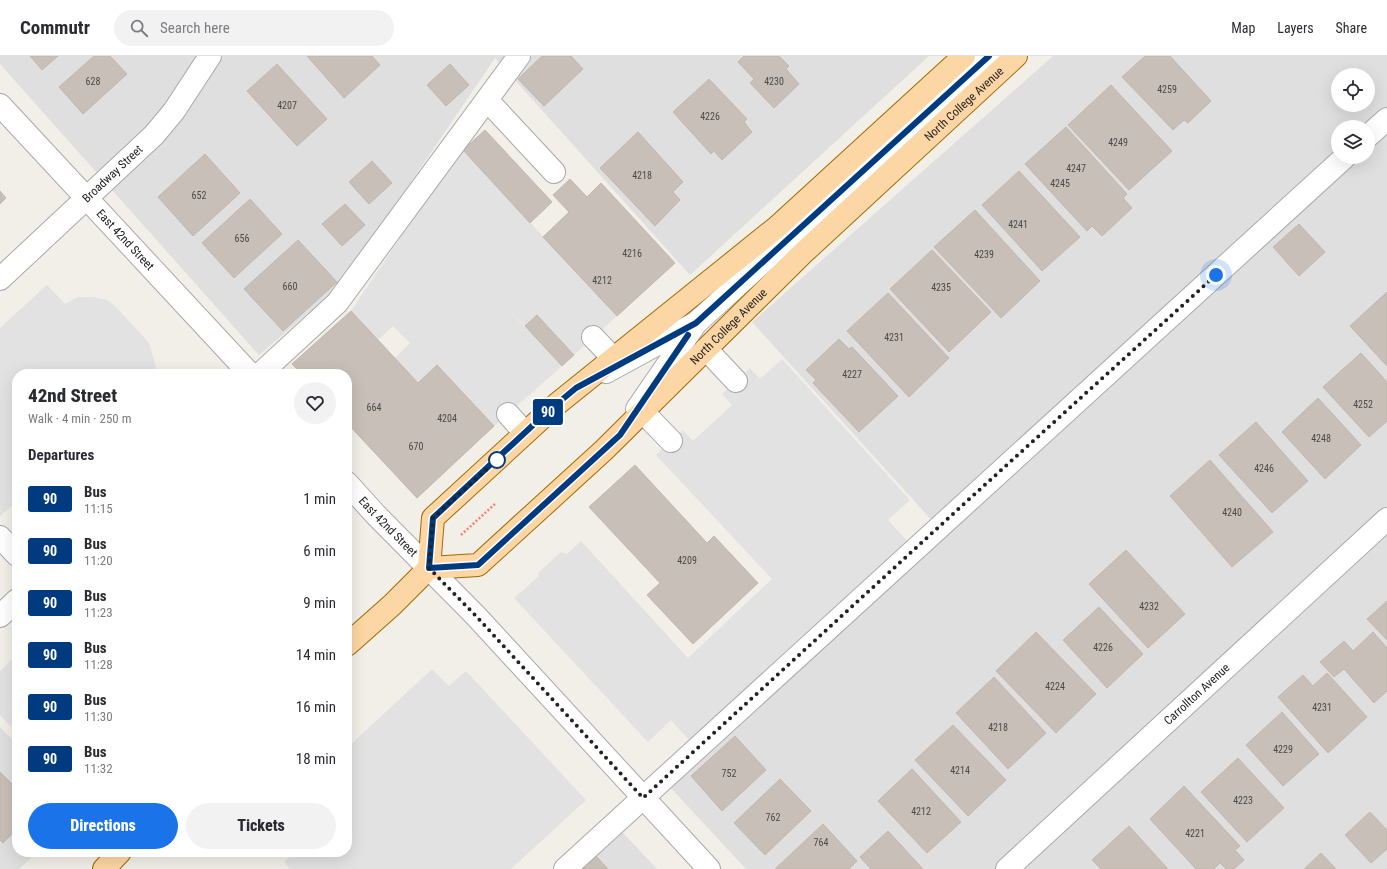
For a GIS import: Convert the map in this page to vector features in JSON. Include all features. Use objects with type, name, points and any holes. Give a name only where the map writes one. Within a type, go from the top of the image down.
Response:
[{"type":"main road","points":[[352,641],[392,605],[429,568],[433,518],[576,388],[777,227],[964,56]]},
{"type":"main road","name":"North College Avenue","points":[[429,568],[478,565],[620,435],[803,253],[1016,56]]},
{"type":"street","name":"Broadway Street","points":[[0,279],[154,135],[182,99],[210,56]]},
{"type":"street","points":[[265,369],[337,302],[519,56]]},
{"type":"street","name":"North College Avenue","points":[[696,323],[989,56]]},
{"type":"street","points":[[487,100],[554,172]]},
{"type":"street","name":"East 42nd Street","points":[[0,105],[245,369]]},
{"type":"street","points":[[1375,130],[1387,119]]},
{"type":"street","points":[[565,869],[1337,164]]},
{"type":"street","points":[[576,388],[696,323]]},
{"type":"street","points":[[620,435],[696,323]]},
{"type":"street","points":[[593,337],[613,358]]},
{"type":"street","points":[[706,349],[736,381]]},
{"type":"street","points":[[643,412],[671,441]]},
{"type":"street","points":[[508,414],[525,433]]},
{"type":"street","name":"East 42nd Street","points":[[352,489],[376,515],[476,616],[709,869]]},
{"type":"street","name":"Carrollton Avenue","points":[[1007,869],[1387,520]]},
{"type":"street","points":[[0,537],[12,550]]},
{"type":"street","points":[[0,616],[12,605]]},
{"type":"path","points":[[459,537],[496,503]]},
{"type":"shaded area","points":[[0,56],[929,56],[690,275],[495,58],[341,285],[259,355],[0,64]]},
{"type":"shaded area","points":[[1053,56],[1387,56],[1387,869],[746,869],[668,785],[946,536],[752,322]]},
{"type":"shaded area","points":[[463,150],[617,316],[574,355],[538,315],[525,326],[505,306],[562,366],[494,426],[437,365],[418,383],[395,358],[410,343],[393,326],[378,340],[351,311],[417,213]]},
{"type":"shaded area","points":[[47,285],[65,304],[78,297],[93,297],[107,300],[117,308],[149,343],[157,369],[12,369],[12,506],[0,516],[0,328]]},
{"type":"shaded area","points":[[782,359],[910,500],[888,520],[907,541],[690,741],[671,720],[648,742],[514,598],[539,576],[538,573],[561,552],[567,554],[581,541],[688,658],[772,579],[656,455],[683,430],[693,441],[732,405],[722,394],[750,368],[760,379]]},
{"type":"shaded area","points":[[12,660],[12,728],[0,715],[0,671]]},
{"type":"shaded area","points":[[432,669],[449,686],[466,671],[586,800],[511,869],[290,869],[284,862],[290,857],[352,857],[352,743]]},
{"type":"shaded area","points":[[0,727],[12,740],[12,857],[32,857],[19,869],[0,869]]},
{"type":"shaded area","points":[[622,832],[657,869],[582,869]]},
{"type":"building","points":[[30,56],[58,56],[42,70]]},
{"type":"building","points":[[94,56],[110,56],[127,74],[83,114],[59,87]]},
{"type":"building","points":[[307,56],[372,56],[380,65],[344,98]]},
{"type":"building","points":[[542,56],[571,56],[583,69],[544,106],[518,79]]},
{"type":"building","points":[[744,56],[779,56],[789,66],[786,69],[799,84],[774,108],[750,83],[754,79],[738,62]]},
{"type":"building","points":[[1145,56],[1170,56],[1211,101],[1188,123],[1184,120],[1173,130],[1122,77]]},
{"type":"building","points":[[277,64],[327,119],[297,146],[247,91]]},
{"type":"building","points":[[450,64],[469,85],[446,106],[427,85]]},
{"type":"building","points":[[709,79],[747,119],[744,122],[752,132],[722,160],[714,151],[711,154],[673,112]]},
{"type":"building","points":[[1111,85],[1172,151],[1129,190],[1068,125]]},
{"type":"building","points":[[1066,127],[1127,194],[1123,198],[1132,208],[1102,236],[1092,226],[1087,231],[1025,164]]},
{"type":"building","points":[[485,130],[552,202],[530,223],[463,150]]},
{"type":"building","points":[[638,132],[683,182],[673,192],[680,200],[655,226],[600,168]]},
{"type":"building","points":[[205,154],[240,193],[193,236],[158,197]]},
{"type":"building","points":[[372,161],[392,183],[369,204],[349,182]]},
{"type":"building","points":[[1019,171],[1080,237],[1042,271],[982,205]]},
{"type":"building","points":[[570,179],[587,197],[601,183],[675,263],[617,316],[543,237],[569,212],[553,195]]},
{"type":"building","points":[[0,191],[6,198],[0,204]]},
{"type":"building","points":[[250,199],[282,234],[234,278],[202,243]]},
{"type":"building","points":[[345,204],[365,225],[342,246],[322,224]]},
{"type":"building","points":[[975,210],[1040,281],[1001,318],[934,247]]},
{"type":"building","points":[[1299,224],[1325,252],[1299,276],[1273,247]]},
{"type":"building","points":[[298,240],[337,282],[283,331],[244,289]]},
{"type":"building","points":[[932,250],[991,312],[949,352],[890,289]]},
{"type":"building","points":[[1387,292],[1387,366],[1350,326]]},
{"type":"building","points":[[888,293],[949,358],[909,397],[847,331]]},
{"type":"building","points":[[351,311],[418,383],[437,365],[494,426],[417,498],[352,428],[352,369],[297,369],[292,364]]},
{"type":"building","points":[[537,315],[574,355],[562,366],[525,326]]},
{"type":"building","points":[[839,339],[849,349],[852,347],[898,396],[859,432],[813,383],[816,380],[806,370]]},
{"type":"building","points":[[1361,353],[1387,382],[1387,421],[1369,437],[1323,387]]},
{"type":"building","points":[[1318,398],[1361,445],[1325,479],[1282,432]]},
{"type":"building","points":[[1256,422],[1308,481],[1272,513],[1219,455]]},
{"type":"building","points":[[1210,460],[1273,532],[1232,567],[1170,496]]},
{"type":"building","points":[[635,465],[707,543],[714,536],[758,583],[693,644],[647,595],[660,583],[589,507]]},
{"type":"building","points":[[1126,550],[1185,614],[1148,648],[1089,584]]},
{"type":"building","points":[[1387,601],[1387,640],[1367,619]]},
{"type":"building","points":[[1099,607],[1143,654],[1107,688],[1063,640]]},
{"type":"building","points":[[1036,632],[1096,694],[1056,733],[996,671]]},
{"type":"building","points":[[1373,632],[1387,648],[1387,691],[1374,703],[1344,669],[1334,677],[1320,662],[1344,641],[1353,651]]},
{"type":"building","points":[[1327,673],[1367,717],[1328,753],[1278,697],[1303,675],[1313,686]]},
{"type":"building","points":[[994,677],[1046,733],[1008,769],[956,713]]},
{"type":"building","points":[[1282,712],[1319,754],[1283,786],[1246,745]]},
{"type":"building","points":[[953,725],[1006,780],[968,816],[915,760]]},
{"type":"building","points":[[735,736],[766,770],[722,811],[691,776]]},
{"type":"building","points":[[1238,758],[1284,808],[1247,842],[1201,792]]},
{"type":"building","points":[[912,769],[961,822],[927,853],[878,801]]},
{"type":"building","points":[[0,772],[12,784],[12,834],[3,843],[0,840]]},
{"type":"building","points":[[780,779],[811,811],[765,855],[734,823]]},
{"type":"building","points":[[1184,786],[1240,846],[1235,850],[1244,860],[1234,869],[1226,869],[1220,863],[1214,869],[1196,869],[1150,819]]},
{"type":"building","points":[[1370,812],[1387,830],[1387,849],[1371,863],[1345,835]]},
{"type":"building","points":[[823,824],[857,861],[849,869],[775,869]]},
{"type":"building","points":[[1129,826],[1168,869],[1101,869],[1092,860]]},
{"type":"building","points":[[888,831],[923,869],[871,869],[860,857]]},
{"type":"building","points":[[1321,853],[1336,869],[1304,869]]},
{"type":"building","points":[[596,856],[608,869],[582,869]]},
{"type":"bus line","name":"90","points":[[688,335],[620,435],[478,565],[429,568],[433,518],[546,413],[576,388],[696,323],[989,56]]},
{"type":"route","points":[[497,460],[433,518],[429,568],[476,616],[643,798],[1216,275]]}]
